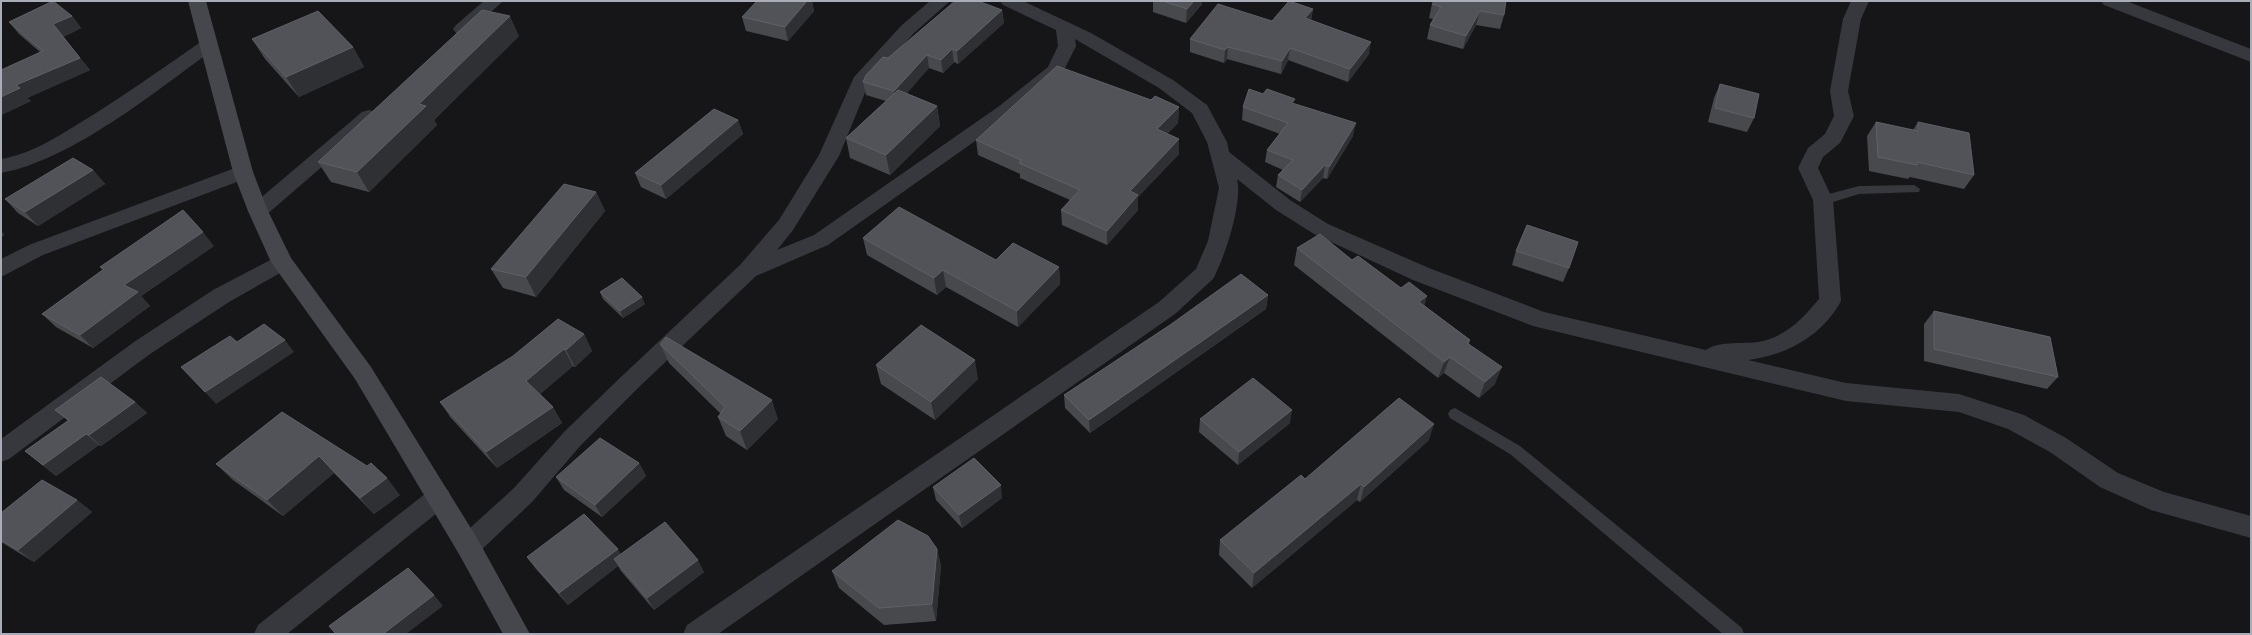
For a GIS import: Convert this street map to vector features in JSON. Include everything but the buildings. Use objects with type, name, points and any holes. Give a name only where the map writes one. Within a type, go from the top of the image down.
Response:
[{"type":"main road","points":[[197,1],[243,172],[258,211],[282,262],[363,373],[468,546],[518,634]]},
{"type":"street","points":[[448,42],[494,1]]},
{"type":"street","points":[[468,546],[523,495],[574,438],[620,392],[748,271],[786,225],[829,156],[861,82],[908,29],[941,1]]},
{"type":"street","points":[[696,634],[1168,308],[1204,273],[1218,241],[1229,188],[1217,142],[1200,109],[1166,84],[1085,37],[1009,1]]},
{"type":"street","points":[[1700,357],[1767,349],[1804,331],[1830,301],[1823,200],[1808,168],[1815,153],[1833,138],[1844,116],[1839,91],[1852,19],[1860,1]]},
{"type":"street","points":[[2110,1],[2251,56]]},
{"type":"street","points":[[748,271],[821,240],[1005,111],[1056,70],[1067,46],[1065,27]]},
{"type":"street","points":[[1,166],[37,156],[134,96],[208,45]]},
{"type":"street","points":[[258,211],[382,104]]},
{"type":"street","points":[[1220,154],[1283,205],[1321,229],[1422,274],[1542,320],[1846,392],[1959,403],[2016,422],[2058,445],[2109,480],[2160,502],[2251,527]]},
{"type":"street","points":[[1,269],[36,250],[243,172]]},
{"type":"street","points":[[1,452],[149,344],[221,296],[282,262]]},
{"type":"street","points":[[267,634],[439,498]]},
{"type":"lane","points":[[1823,200],[1859,190],[1914,189]]},
{"type":"lane","points":[[1455,414],[1515,450],[1736,634]]}]
